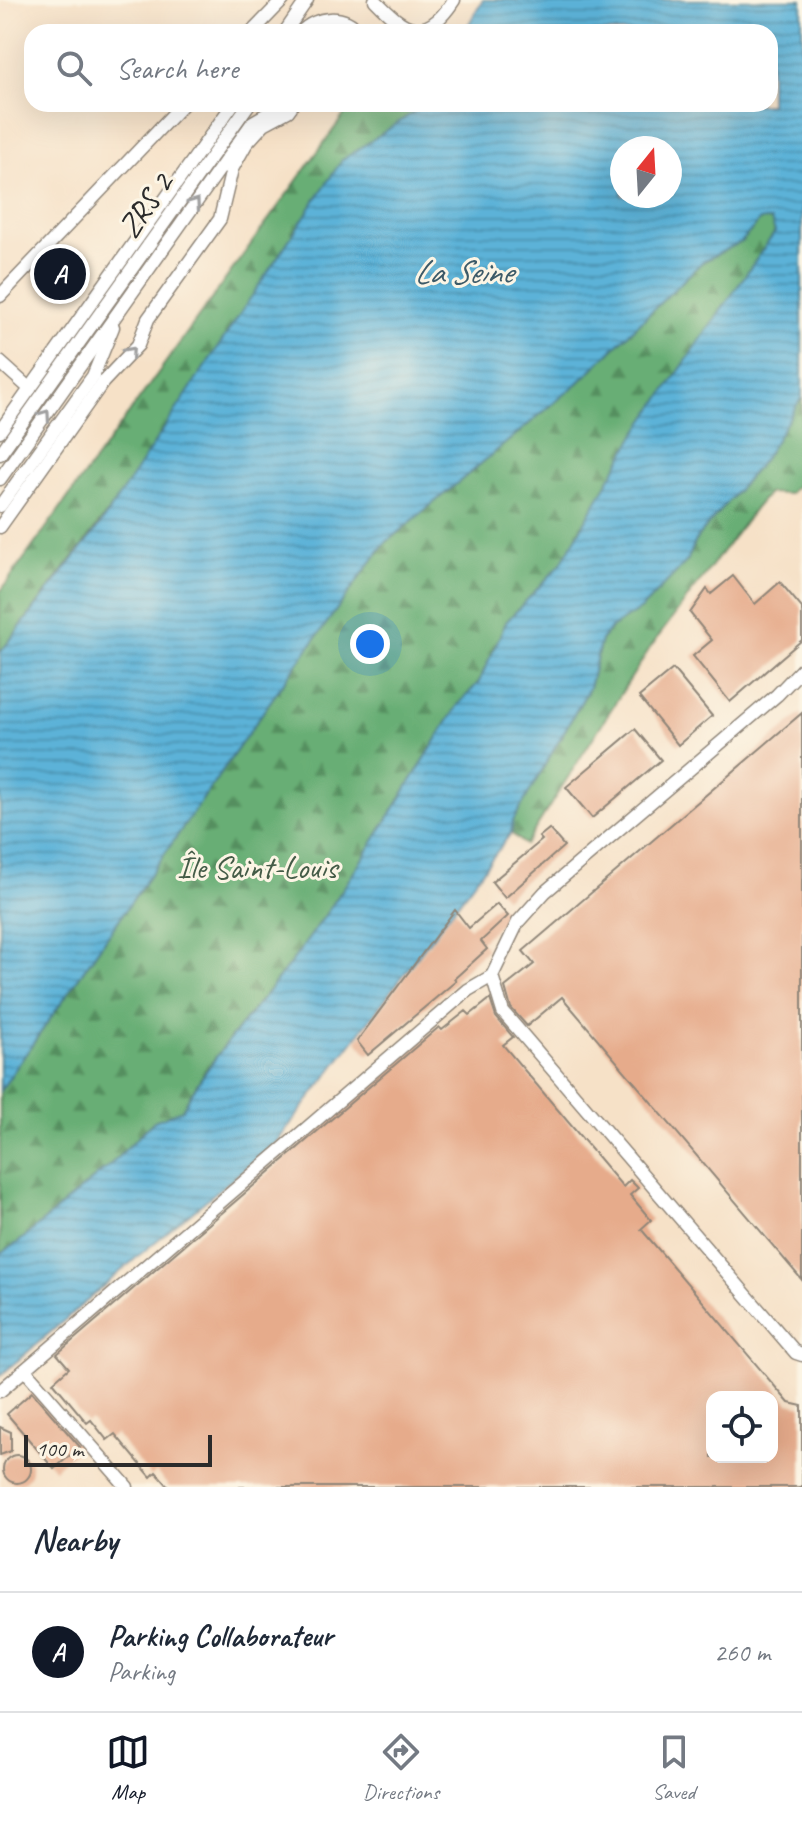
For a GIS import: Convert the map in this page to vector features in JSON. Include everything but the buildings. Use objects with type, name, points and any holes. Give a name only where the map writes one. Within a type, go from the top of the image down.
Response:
[{"type":"street","points":[[260,24],[283,0]]},
{"type":"street","points":[[290,24],[307,0]]},
{"type":"street","points":[[375,0],[400,24]]},
{"type":"street","points":[[431,24],[447,11],[454,0]]},
{"type":"street","points":[[313,24],[332,19],[351,24]]},
{"type":"street","points":[[0,296],[175,112]]},
{"type":"street","points":[[0,431],[227,112]]},
{"type":"street","name":"ZRS 2","points":[[0,454],[243,112]]},
{"type":"street","name":"ZRS 2","points":[[0,479],[253,122],[270,112]]},
{"type":"street","points":[[0,527],[103,382],[138,345],[148,319],[220,219],[232,169],[246,144],[264,124],[286,112]]},
{"type":"street","name":"ZRS 2","points":[[0,506],[93,376],[118,313]]},
{"type":"street","points":[[0,362],[30,389]]},
{"type":"street","points":[[0,1391],[468,990],[492,976],[518,922],[545,892],[777,695],[802,669]]},
{"type":"street","points":[[492,976],[503,1012],[796,1353],[802,1355]]},
{"type":"street","points":[[25,1370],[127,1487]]},
{"type":"green space","points":[[346,112],[415,112],[0,653],[0,592]]},
{"type":"green space","name":"Île Saint-Louis","points":[[771,219],[775,232],[560,565],[506,622],[479,682],[458,705],[329,910],[226,1043],[182,1110],[154,1121],[111,1164],[20,1241],[0,1254],[0,1091],[279,689],[384,544],[578,383],[702,262],[741,242],[760,220]]},
{"type":"green space","points":[[802,397],[802,481],[788,494],[768,493],[756,507],[650,648],[525,845],[511,833],[512,822],[589,688],[601,640],[611,628],[642,608],[687,561],[697,538],[764,459]]},
{"type":"water","name":"La Seine","points":[[483,0],[802,0],[802,397],[764,459],[697,538],[687,561],[642,608],[611,628],[601,640],[589,688],[513,821],[511,833],[277,1142],[143,1252],[0,1376],[0,1254],[20,1241],[111,1164],[154,1121],[182,1110],[226,1043],[329,910],[458,705],[479,682],[506,622],[560,565],[635,435],[775,232],[771,220],[760,220],[741,242],[702,262],[578,383],[384,544],[279,689],[0,1091],[0,653],[100,525],[342,160],[414,112],[778,112],[778,24],[469,24]]},
{"type":"place","name":"Parking Collaborateur","points":[[60,274]]}]
